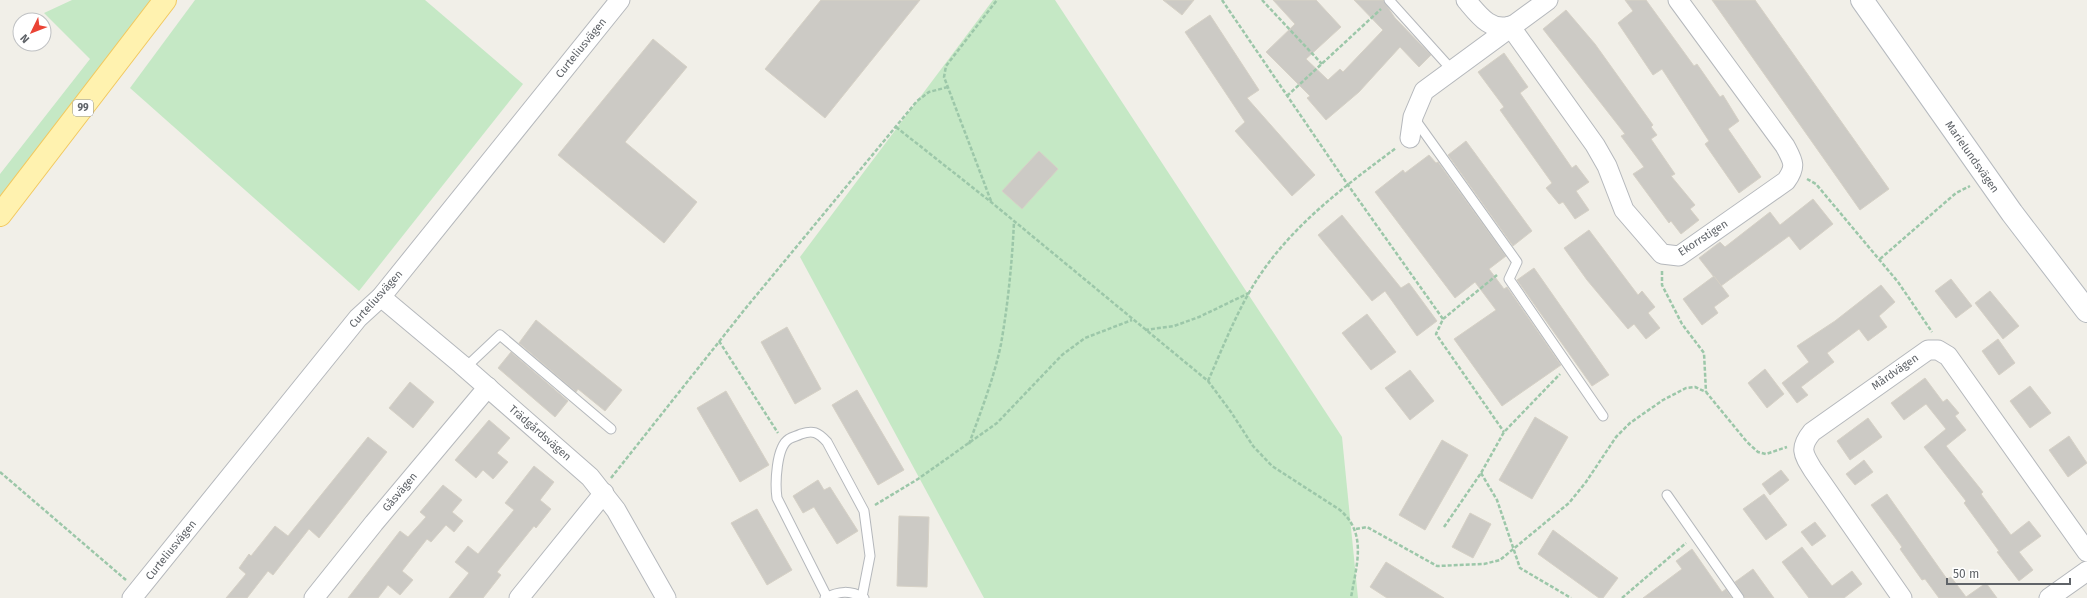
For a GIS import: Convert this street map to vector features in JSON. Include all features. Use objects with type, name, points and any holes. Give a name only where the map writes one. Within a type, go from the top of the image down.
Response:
[{"type":"main road","name":"99","points":[[0,215],[165,0]]},
{"type":"street","name":"Curteliusvägen","points":[[135,594],[358,318],[381,297],[620,0]]},
{"type":"street","points":[[1466,0],[1492,26],[1505,28],[1510,26]]},
{"type":"street","points":[[1410,138],[1413,117],[1424,91],[1510,26],[1548,0]]},
{"type":"street","points":[[1678,0],[1785,146],[1793,161],[1793,172]]},
{"type":"street","name":"Marielundsvägen","points":[[1862,0],[2012,213],[2087,311]]},
{"type":"street","name":"Ekorrstigen","points":[[1510,26],[1595,145],[1607,166],[1624,210],[1662,254],[1679,256],[1786,181],[1793,172]]},
{"type":"street","name":"Trädgårdsvägen","points":[[381,297],[488,387],[590,477],[616,510],[666,598]]},
{"type":"street","name":"Mårdvägen","points":[[1804,442],[1812,432],[1896,371],[1928,350],[1938,350]]},
{"type":"street","points":[[1938,350],[1948,356],[2087,552]]},
{"type":"street","name":"Gåsvägen","points":[[314,598],[374,523],[488,387]]},
{"type":"street","points":[[1804,442],[1804,454],[1813,470],[1902,598]]},
{"type":"street","points":[[519,598],[604,493]]},
{"type":"street","points":[[2049,598],[2087,571]]},
{"type":"lane","points":[[1390,0],[1452,70]]},
{"type":"lane","points":[[1413,117],[1517,262],[1509,279],[1603,416]]},
{"type":"lane","points":[[465,368],[500,335],[611,429]]},
{"type":"lane","points":[[810,431],[820,434],[827,442],[864,511],[870,556],[863,597],[853,592],[845,591],[826,597],[777,498],[776,488],[779,458],[781,447],[785,443],[788,439],[810,431]]},
{"type":"lane","points":[[1667,495],[1739,598]]},
{"type":"path","points":[[991,202],[944,77],[946,66],[997,0]]},
{"type":"path","points":[[1262,0],[1322,64]]},
{"type":"path","points":[[1287,96],[1390,0]]},
{"type":"path","points":[[1223,1],[1348,185],[1443,319]]},
{"type":"path","points":[[604,493],[610,480],[719,341],[917,101],[929,92],[948,87]]},
{"type":"path","points":[[896,127],[991,202],[1208,381],[1231,412],[1253,446],[1272,466],[1350,518],[1356,529],[1359,544],[1351,598]]},
{"type":"path","points":[[1208,381],[1250,293],[1274,256],[1308,217],[1410,138]]},
{"type":"path","points":[[1793,172],[1816,184],[1880,259],[1932,330],[1938,350]]},
{"type":"path","points":[[1880,259],[1956,193],[1974,184]]},
{"type":"path","points":[[969,444],[987,395],[1000,345],[1011,278],[1014,222]]},
{"type":"path","points":[[1662,254],[1662,285],[1682,324],[1704,353],[1706,392]]},
{"type":"path","points":[[1504,432],[1436,334],[1443,319],[1499,274],[1513,271]]},
{"type":"path","points":[[1145,330],[1174,326],[1199,317],[1250,293]]},
{"type":"path","points":[[864,511],[918,479],[998,423],[1062,355],[1084,338],[1133,320]]},
{"type":"path","points":[[719,341],[785,443]]},
{"type":"path","points":[[1444,527],[1481,473],[1504,432],[1568,365]]},
{"type":"path","points":[[1356,529],[1367,527],[1436,566],[1484,564],[1500,560],[1569,503],[1586,482],[1616,437],[1630,424],[1663,400],[1686,388],[1695,387],[1706,392],[1747,442],[1758,452],[1766,454],[1804,442]]},
{"type":"path","points":[[0,472],[135,594]]},
{"type":"path","points":[[1481,473],[1497,500],[1520,568],[1571,598]]},
{"type":"path","points":[[1622,598],[1695,535]]},
{"type":"green space","points":[[72,0],[152,0],[0,200],[0,174],[90,59],[52,21],[52,12],[46,12]]},
{"type":"green space","points":[[195,0],[425,0],[523,84],[359,291],[130,88]]},
{"type":"green space","points":[[993,0],[1055,0],[1342,437],[1358,598],[984,598],[800,257]]},
{"type":"building","points":[[821,0],[920,0],[825,118],[765,69]]},
{"type":"building","points":[[1163,0],[1194,0],[1182,15]]},
{"type":"building","points":[[1273,0],[1316,0],[1341,27],[1306,59],[1328,80],[1340,69],[1343,72],[1383,30],[1354,0],[1383,0],[1395,18],[1431,55],[1419,67],[1400,47],[1359,92],[1326,120],[1307,98],[1310,96],[1266,52],[1295,24]]},
{"type":"building","points":[[1625,0],[1646,0],[1694,66],[1697,64],[1720,97],[1723,95],[1739,121],[1728,129],[1761,177],[1739,193],[1705,144],[1709,141],[1662,69],[1653,75],[1618,23],[1633,11]]},
{"type":"building","points":[[1712,0],[1755,0],[1889,189],[1860,210]]},
{"type":"building","points":[[1566,10],[1595,44],[1653,125],[1651,127],[1657,135],[1651,139],[1675,174],[1671,176],[1695,205],[1690,209],[1699,220],[1681,234],[1671,221],[1669,223],[1633,174],[1644,167],[1621,136],[1625,134],[1543,29]]},
{"type":"building","points":[[1210,15],[1259,90],[1247,98],[1315,175],[1292,196],[1235,131],[1245,122],[1185,32]]},
{"type":"building","points":[[653,39],[687,67],[625,142],[697,202],[664,243],[558,155]]},
{"type":"building","points":[[1504,53],[1528,87],[1520,93],[1572,168],[1576,165],[1589,182],[1576,191],[1589,210],[1575,219],[1563,202],[1559,204],[1546,188],[1552,183],[1500,110],[1504,107],[1478,72]]},
{"type":"building","points":[[1466,141],[1532,231],[1513,246],[1448,155]]},
{"type":"building","points":[[1039,151],[1058,169],[1022,209],[1002,191]]},
{"type":"building","points":[[1429,155],[1436,163],[1438,162],[1506,256],[1489,269],[1504,289],[1507,287],[1561,365],[1502,406],[1454,339],[1496,310],[1475,282],[1455,298],[1375,192],[1403,170],[1405,173]]},
{"type":"building","points":[[1813,199],[1833,224],[1800,250],[1789,236],[1721,286],[1699,258],[1720,242],[1725,247],[1770,212],[1780,225]]},
{"type":"building","points":[[1342,215],[1401,288],[1409,283],[1437,321],[1417,336],[1385,291],[1372,301],[1318,235]]},
{"type":"building","points":[[1589,230],[1638,295],[1642,291],[1655,307],[1648,313],[1660,328],[1646,339],[1634,324],[1628,329],[1587,280],[1564,248]]},
{"type":"building","points":[[1534,268],[1609,375],[1592,386],[1517,280]]},
{"type":"building","points":[[1714,276],[1729,296],[1714,307],[1718,313],[1702,325],[1683,299]]},
{"type":"building","points":[[1951,279],[1972,306],[1956,318],[1935,291]]},
{"type":"building","points":[[1881,285],[1895,302],[1879,316],[1887,327],[1868,341],[1859,329],[1827,353],[1834,362],[1801,387],[1808,395],[1797,403],[1782,383],[1809,362],[1797,346],[1835,321]]},
{"type":"building","points":[[1990,291],[2019,326],[2003,339],[1975,303]]},
{"type":"building","points":[[1367,314],[1396,352],[1371,370],[1342,333]]},
{"type":"building","points":[[536,320],[622,390],[605,411],[578,389],[576,392],[519,343]]},
{"type":"building","points":[[787,327],[821,389],[795,404],[761,342]]},
{"type":"building","points":[[1998,339],[2015,363],[1999,375],[1982,351]]},
{"type":"building","points":[[511,352],[568,401],[555,417],[498,368]]},
{"type":"building","points":[[1765,369],[1784,394],[1767,408],[1748,383]]},
{"type":"building","points":[[1410,370],[1434,401],[1410,420],[1385,388]]},
{"type":"building","points":[[1925,378],[1943,402],[1947,399],[1959,413],[1955,416],[1966,430],[1946,446],[1983,492],[1981,494],[2011,535],[2029,521],[2041,536],[2019,552],[2033,570],[2019,581],[1997,552],[1999,551],[1964,503],[1966,501],[1924,447],[1946,429],[1926,404],[1904,420],[1891,403]]},
{"type":"building","points":[[410,382],[434,402],[413,428],[389,408]]},
{"type":"building","points":[[2030,386],[2051,413],[2030,428],[2010,401]]},
{"type":"building","points":[[857,390],[904,470],[878,485],[832,405]]},
{"type":"building","points":[[726,391],[769,465],[740,482],[697,408]]},
{"type":"building","points":[[1535,417],[1568,437],[1532,499],[1499,480]]},
{"type":"building","points":[[1868,418],[1882,437],[1850,460],[1837,441]]},
{"type":"building","points":[[489,420],[510,438],[497,453],[508,462],[493,479],[483,470],[476,478],[455,460]]},
{"type":"building","points":[[2069,436],[2087,463],[2068,477],[2049,450]]},
{"type":"building","points":[[368,437],[387,452],[319,538],[309,529],[273,575],[268,571],[247,598],[226,598],[246,574],[239,568],[249,554],[251,556],[275,526],[288,536]]},
{"type":"building","points":[[1442,440],[1468,455],[1425,530],[1399,515]]},
{"type":"building","points":[[1864,460],[1873,472],[1855,485],[1846,474]]},
{"type":"building","points":[[534,466],[554,482],[540,500],[551,509],[536,528],[534,526],[497,572],[501,575],[483,598],[449,598],[469,573],[455,562],[468,546],[478,554],[514,510],[505,503]]},
{"type":"building","points":[[1781,470],[1789,480],[1770,495],[1762,484]]},
{"type":"building","points":[[818,480],[824,490],[830,487],[858,531],[837,544],[814,507],[803,513],[793,496]]},
{"type":"building","points":[[443,485],[462,500],[452,512],[463,521],[454,532],[446,525],[431,542],[427,539],[402,571],[413,580],[400,595],[388,585],[378,598],[348,598],[400,531],[408,537],[426,517],[420,512]]},
{"type":"building","points":[[1764,494],[1787,525],[1766,540],[1743,509]]},
{"type":"building","points":[[1887,494],[1947,579],[1951,577],[1966,597],[1986,583],[1997,598],[1939,598],[1925,579],[1922,580],[1900,549],[1902,547],[1871,505]]},
{"type":"building","points":[[757,509],[792,570],[767,585],[731,523]]},
{"type":"building","points":[[1470,513],[1491,524],[1473,558],[1452,547]]},
{"type":"building","points":[[899,516],[929,517],[927,587],[897,586]]},
{"type":"building","points":[[1815,522],[1826,536],[1812,546],[1801,532]]},
{"type":"building","points":[[1553,530],[1618,578],[1603,598],[1599,598],[1538,554]]},
{"type":"building","points":[[1802,547],[1832,586],[1852,571],[1862,584],[1844,598],[1809,598],[1782,562]]},
{"type":"building","points":[[1692,549],[1722,592],[1726,589],[1732,598],[1643,598],[1682,569],[1676,561]]},
{"type":"building","points":[[1386,562],[1444,598],[1387,598],[1370,587]]},
{"type":"building","points":[[1753,569],[1774,598],[1745,598],[1735,582]]}]
